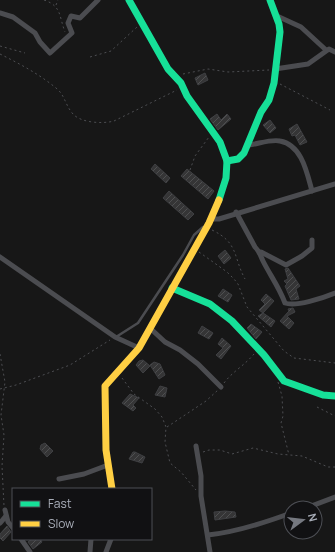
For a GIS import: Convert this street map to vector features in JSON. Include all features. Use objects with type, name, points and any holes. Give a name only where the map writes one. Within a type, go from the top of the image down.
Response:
[{"type":"street","points":[[0,13],[13,17],[35,34],[50,53],[72,33],[68,23],[71,16],[80,18],[98,0]]},
{"type":"street","points":[[112,488],[106,450],[105,389],[107,383],[118,373],[139,348],[151,329],[193,249],[209,223],[221,196],[226,178],[227,161],[220,142],[187,96],[182,83],[174,76],[141,23],[129,0]]},
{"type":"street","points":[[227,161],[238,158],[244,153],[261,112],[269,100],[274,83],[280,32],[277,16],[270,0]]},
{"type":"street","points":[[277,16],[301,27],[326,50]]},
{"type":"street","points":[[275,69],[308,64],[326,50],[330,49],[335,52]]},
{"type":"street","points":[[248,146],[278,140],[292,147],[301,157],[312,191]]},
{"type":"street","points":[[209,223],[236,212],[335,184]]},
{"type":"street","points":[[236,212],[256,247],[265,256],[286,265],[312,248],[312,240]]},
{"type":"street","points":[[260,251],[262,259],[275,280],[284,303],[301,303],[335,293]]},
{"type":"street","points":[[0,257],[115,337],[139,348]]},
{"type":"street","points":[[172,288],[210,304],[232,321],[258,348],[284,381],[323,395],[335,396]]},
{"type":"street","points":[[151,329],[165,342],[180,350],[198,364],[221,387]]},
{"type":"street","points":[[196,446],[201,476],[201,496],[210,552]]},
{"type":"street","points":[[59,479],[84,474],[108,465]]},
{"type":"street","points":[[323,502],[335,497]]},
{"type":"street","points":[[5,510],[6,516],[12,526]]},
{"type":"street","points":[[0,523],[6,516]]},
{"type":"street","points":[[208,534],[228,532],[263,524],[283,516]]},
{"type":"street","points":[[22,540],[30,552]]},
{"type":"street","points":[[90,552],[91,540]]},
{"type":"street","points":[[106,552],[111,540]]},
{"type":"lane","points":[[115,337],[138,323],[183,255],[194,235],[209,223]]},
{"type":"path","points":[[44,0],[56,5]]},
{"type":"path","points":[[58,0],[56,5],[65,32]]},
{"type":"path","points":[[90,57],[111,51],[141,23]]},
{"type":"path","points":[[0,46],[25,53]]},
{"type":"path","points":[[0,54],[31,70],[62,92],[68,107],[75,116],[104,124],[114,122],[137,109],[164,97],[177,89],[182,83]]},
{"type":"path","points":[[174,76],[208,69],[228,72],[275,69]]},
{"type":"path","points":[[274,83],[285,85],[330,110]]},
{"type":"path","points":[[190,170],[195,156],[206,143],[212,131]]},
{"type":"path","points":[[209,223],[230,241],[239,268],[245,279]]},
{"type":"path","points":[[193,249],[202,253],[234,279],[238,284],[246,307],[284,351],[294,358],[335,363]]},
{"type":"path","points":[[0,389],[21,384],[70,364],[115,337]]},
{"type":"path","points":[[166,427],[206,401],[221,387],[230,375],[245,364],[258,348]]},
{"type":"path","points":[[0,354],[5,374],[1,415],[4,436],[2,472],[5,510]]},
{"type":"path","points":[[118,373],[134,394],[155,409],[162,417],[166,427],[165,442],[170,463],[181,472],[201,496]]},
{"type":"path","points":[[279,374],[277,384],[281,390],[283,416],[281,423],[289,455]]},
{"type":"path","points":[[317,407],[335,416]]},
{"type":"path","points":[[198,455],[209,450],[220,450],[232,454],[253,448],[302,456],[328,467],[335,467]]},
{"type":"building","points":[[205,73],[208,80],[198,85],[195,78]]},
{"type":"building","points":[[217,114],[221,120],[227,114],[231,119],[218,130],[210,119]]},
{"type":"building","points":[[270,120],[276,128],[270,133],[263,125]]},
{"type":"building","points":[[297,124],[307,142],[300,145],[295,135],[292,136],[289,129]]},
{"type":"building","points":[[155,164],[170,178],[166,183],[151,169]]},
{"type":"building","points":[[187,169],[214,191],[208,199],[181,176]]},
{"type":"building","points":[[169,191],[194,214],[188,220],[163,198]]},
{"type":"building","points":[[225,250],[231,258],[224,264],[218,256]]},
{"type":"building","points":[[288,268],[300,286],[296,289],[299,299],[291,300],[285,286],[287,284],[284,281],[288,279],[285,269]]},
{"type":"building","points":[[223,289],[232,295],[228,302],[218,296]]},
{"type":"building","points":[[266,294],[274,301],[263,313],[259,310],[265,304],[261,300]]},
{"type":"building","points":[[293,308],[295,312],[287,316],[294,323],[289,329],[280,321],[289,311],[288,309]]},
{"type":"building","points":[[263,313],[275,321],[271,327],[258,316]]},
{"type":"building","points":[[251,324],[262,332],[256,339],[247,328]]},
{"type":"building","points":[[202,326],[213,333],[209,339],[198,333]]},
{"type":"building","points":[[222,338],[231,346],[221,359],[216,355],[223,348],[218,344]]},
{"type":"building","points":[[143,360],[150,366],[143,373],[136,365],[139,361]]},
{"type":"building","points":[[154,362],[160,364],[165,375],[159,379],[150,365]]},
{"type":"building","points":[[160,386],[167,388],[165,397],[155,395]]},
{"type":"building","points":[[130,394],[139,398],[133,405],[136,408],[133,411],[122,403]]},
{"type":"building","points":[[45,443],[53,451],[47,457],[40,449],[41,445]]},
{"type":"building","points":[[133,452],[145,457],[142,463],[129,459]]},
{"type":"building","points":[[214,512],[235,512],[236,517],[215,520]]},
{"type":"building","points":[[7,526],[11,532],[3,541],[0,538],[0,534]]},
{"type":"building","points":[[31,540],[41,540],[42,542],[33,549],[28,542]]},
{"type":"traffic: fast","points":[[129,0],[168,69],[181,83],[187,96],[220,142],[227,161],[226,178],[219,200]]},
{"type":"traffic: fast","points":[[227,161],[238,159],[244,153],[261,112],[269,100],[274,83],[280,32],[279,24],[270,0]]},
{"type":"traffic: fast","points":[[172,288],[210,304],[232,321],[264,355],[284,381],[323,395],[335,396]]},
{"type":"traffic: slow","points":[[112,488],[106,450],[105,386],[139,348],[209,223],[219,200]]}]
